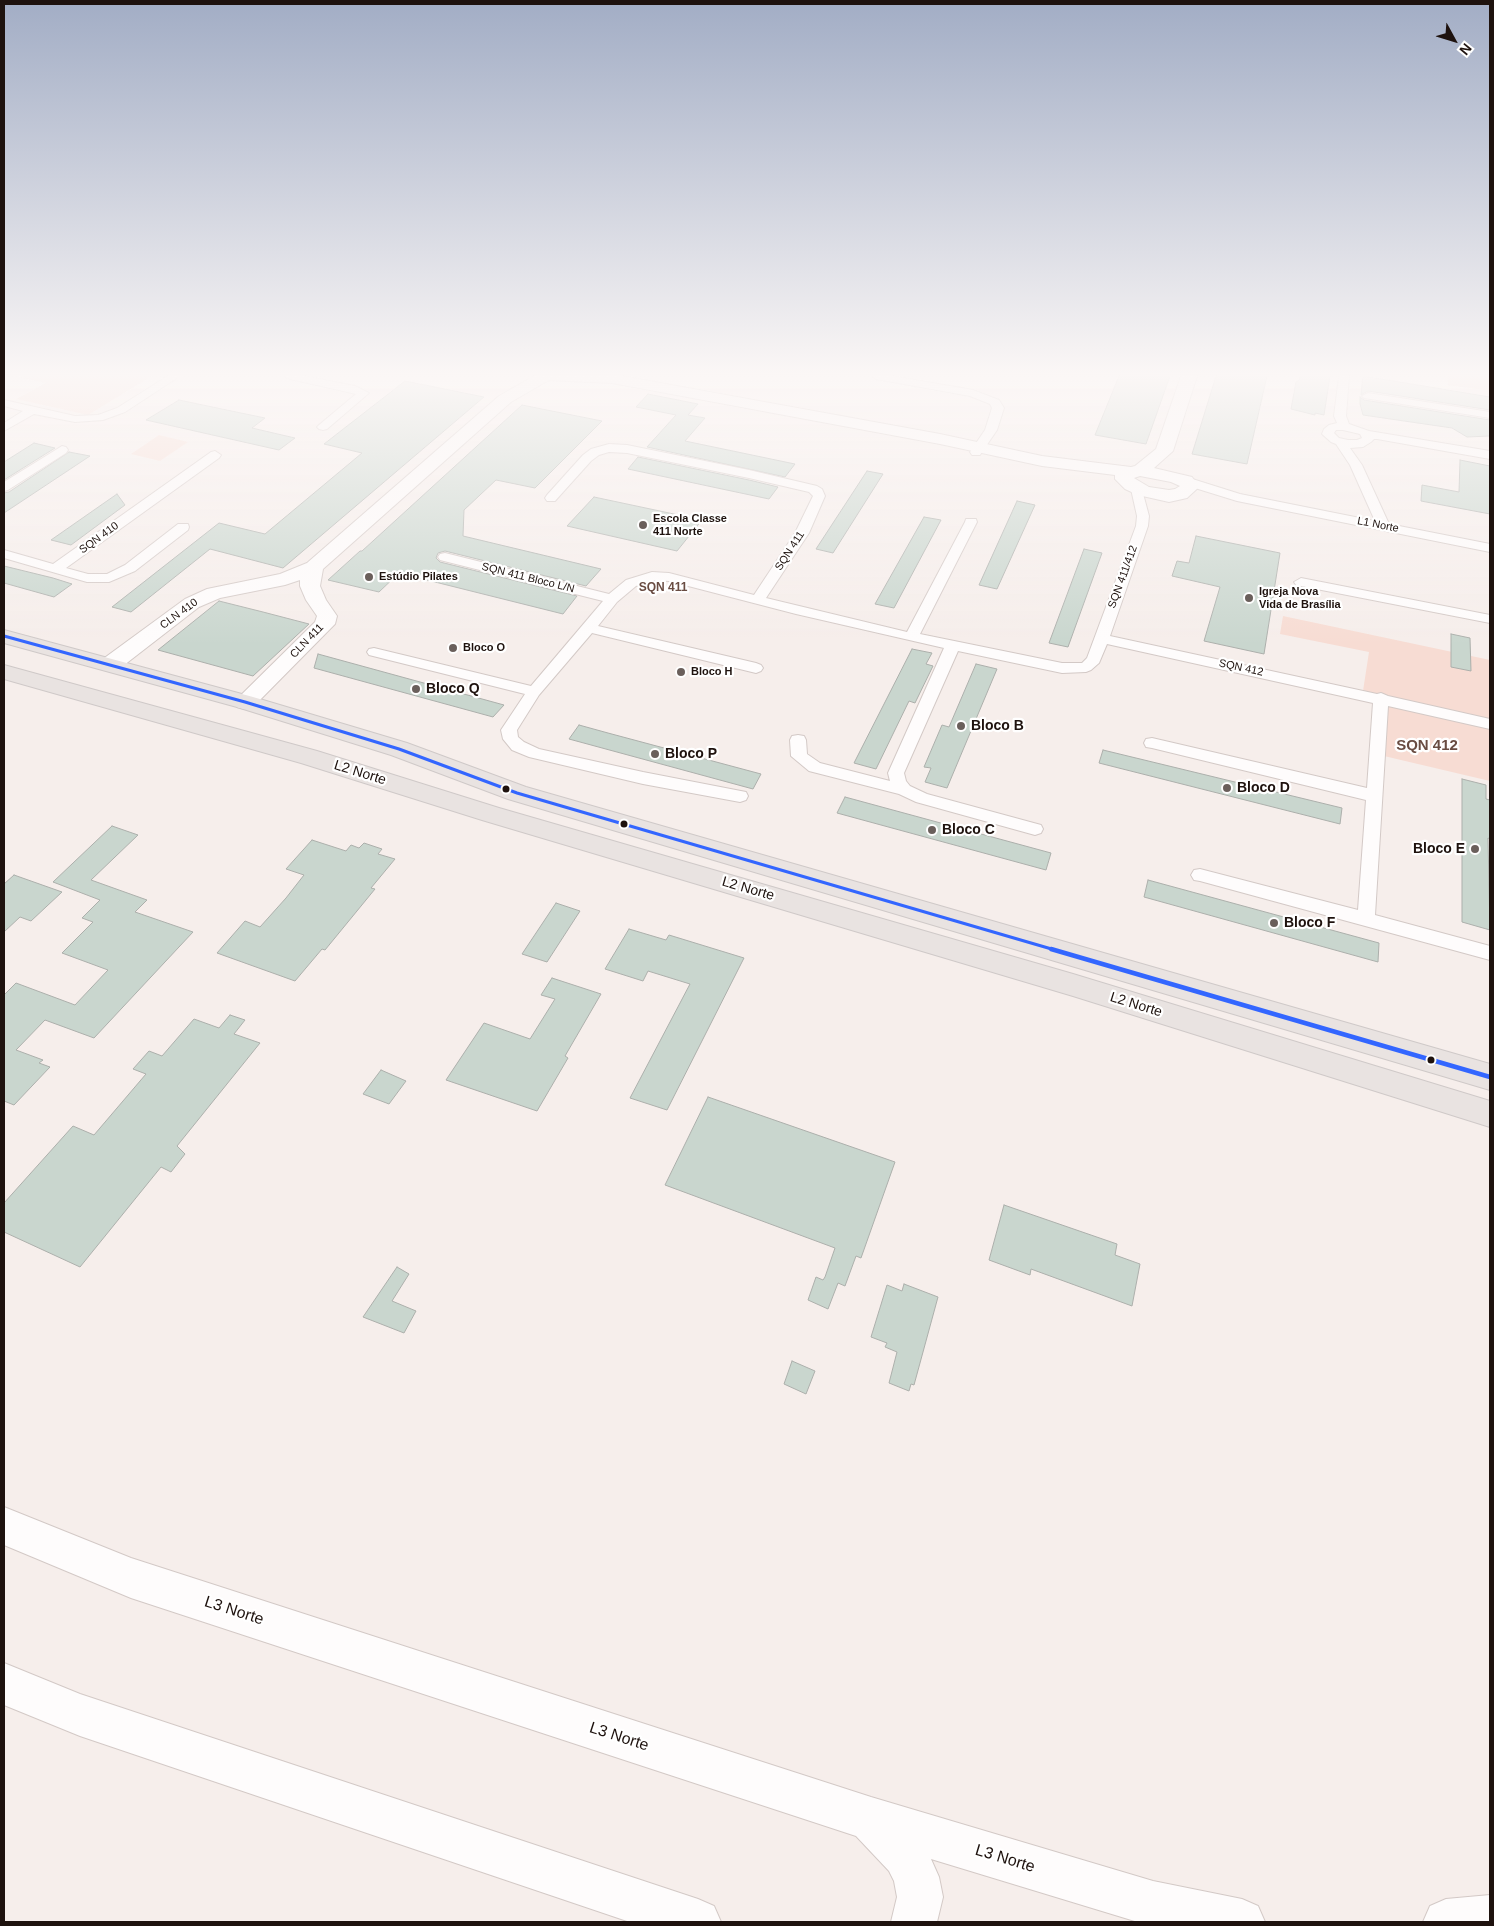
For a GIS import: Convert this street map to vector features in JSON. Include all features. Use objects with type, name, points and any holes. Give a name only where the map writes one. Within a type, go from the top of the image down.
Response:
[{"type":"main road","name":"L2 Norte","points":[[4,636],[111,664],[341,730],[502,788],[1490,1077]]},
{"type":"main road","points":[[4,656],[27,642]]},
{"type":"main road","name":"L2 Norte","points":[[4,672],[309,757],[510,820],[1073,985],[1490,1114]]},
{"type":"main road","points":[[309,757],[333,741],[341,730]]},
{"type":"main road","points":[[884,930],[884,922],[894,913],[907,908]]},
{"type":"street","points":[[4,487],[37,466]]},
{"type":"street","name":"SQN 410","points":[[55,569],[201,466]]},
{"type":"street","points":[[314,568],[429,466]]},
{"type":"street","name":"SQN 411","points":[[551,498],[580,466]]},
{"type":"street","name":"SQN 411","points":[[710,466],[813,489],[818,492],[819,496],[802,533],[758,600]]},
{"type":"street","points":[[1066,466],[1181,484]]},
{"type":"street","points":[[1076,466],[1134,478],[1162,496],[1181,484]]},
{"type":"street","points":[[1134,478],[1147,466]]},
{"type":"street","points":[[1172,466],[1181,484]]},
{"type":"street","points":[[1356,466],[1384,526]]},
{"type":"street","name":"SQN 411/412","points":[[1101,638],[1142,526],[1143,516],[1134,478]]},
{"type":"street","name":"L1 Norte","points":[[1181,484],[1490,548]]},
{"type":"street","name":"SQN 411/412","points":[[1143,516],[1162,496]]},
{"type":"street","points":[[911,637],[971,522]]},
{"type":"street","name":"SQN 410","points":[[4,554],[87,578],[109,578],[130,568],[183,527]]},
{"type":"street","name":"SQN 411 Bloco L/N","points":[[445,557],[612,599]]},
{"type":"street","name":"CLN 410","points":[[111,664],[192,603],[214,593],[285,579],[314,568]]},
{"type":"street","name":"CLN 411","points":[[245,702],[322,630],[327,616],[316,600],[310,586],[314,568]]},
{"type":"street","points":[[740,796],[643,778],[535,753],[518,746],[511,740],[510,730],[534,692],[612,599],[631,583],[652,576],[669,577],[911,637],[1062,668],[1076,669],[1090,664],[1101,638]]},
{"type":"street","points":[[1301,582],[1490,619]]},
{"type":"street","points":[[250,586],[316,600]]},
{"type":"street","points":[[589,628],[756,668]]},
{"type":"street","name":"SQN 412","points":[[1101,638],[1381,698],[1490,724]]},
{"type":"street","points":[[904,790],[898,782],[896,773],[953,645]]},
{"type":"street","points":[[374,652],[534,692]]},
{"type":"street","points":[[1366,919],[1381,698]]},
{"type":"street","points":[[798,740],[799,756],[815,767],[904,790],[922,798],[1035,829]]},
{"type":"street","points":[[1152,743],[1375,796]]},
{"type":"street","points":[[1200,875],[1490,952]]},
{"type":"street","name":"L3 Norte","points":[[4,1526],[131,1578],[871,1819],[1153,1904],[1242,1922]]},
{"type":"street","points":[[4,1684],[80,1715],[698,1922]]},
{"type":"street","points":[[871,1819],[905,1855],[916,1877],[920,1897],[918,1912],[914,1922]]},
{"type":"street","points":[[1446,1922],[1490,1918]]},
{"type":"shaded area","points":[[1283,616],[1490,660],[1490,719],[1363,691],[1369,652],[1280,634]]},
{"type":"shaded area","points":[[1388,704],[1490,727],[1490,781],[1384,756]]},
{"type":"building","points":[[4,466],[27,466],[4,480]]},
{"type":"building","points":[[48,466],[75,466],[4,513],[4,493],[9,492]]},
{"type":"building","points":[[347,466],[403,466],[283,568],[210,549],[131,612],[112,607],[219,523],[265,534]]},
{"type":"building","points":[[455,466],[557,466],[535,488],[496,480],[464,510],[463,536],[601,569],[586,586],[445,551],[438,553],[436,558],[440,562],[577,596],[563,614],[399,573],[379,592],[328,580]]},
{"type":"building","points":[[631,466],[681,466],[778,487],[769,499],[628,469]]},
{"type":"building","points":[[734,466],[794,466],[785,477]]},
{"type":"building","points":[[1460,466],[1490,466],[1490,514],[1421,501],[1422,485],[1459,492]]},
{"type":"building","points":[[867,471],[883,474],[833,553],[816,549]]},
{"type":"building","points":[[117,494],[125,505],[71,545],[51,540]]},
{"type":"building","name":"Escola Classe 411 Norte","points":[[594,497],[702,520],[677,551],[567,526]]},
{"type":"building","points":[[1017,501],[1035,505],[997,589],[979,585]]},
{"type":"building","points":[[924,517],[941,520],[894,608],[875,604]]},
{"type":"building","points":[[1196,536],[1280,553],[1264,654],[1204,641],[1220,587],[1172,576],[1177,561],[1189,563]]},
{"type":"building","points":[[1084,549],[1102,553],[1068,647],[1049,643]]},
{"type":"building","points":[[4,566],[72,584],[54,597],[4,583]]},
{"type":"building","points":[[219,601],[309,624],[253,676],[158,650]]},
{"type":"building","points":[[1451,634],[1470,638],[1471,671],[1451,667]]},
{"type":"building","points":[[912,649],[932,653],[926,664],[933,666],[915,703],[909,701],[876,769],[854,763]]},
{"type":"building","name":"Bloco Q","points":[[318,654],[504,705],[493,717],[314,668]]},
{"type":"building","name":"Bloco B","points":[[976,664],[997,669],[947,788],[925,782],[931,768],[924,767],[942,725],[949,727]]},
{"type":"building","name":"Bloco P","points":[[579,725],[761,774],[753,789],[569,739]]},
{"type":"building","name":"Bloco D","points":[[1103,750],[1342,808],[1340,824],[1099,763]]},
{"type":"building","name":"Bloco E","points":[[1462,779],[1486,785],[1486,799],[1490,800],[1490,839],[1488,838],[1490,930],[1462,922]]},
{"type":"building","name":"Bloco C","points":[[845,797],[1051,853],[1046,870],[837,813]]},
{"type":"building","points":[[112,826],[138,835],[91,880],[147,900],[135,912],[193,932],[94,1038],[45,1020],[16,1050],[43,1060],[39,1063],[50,1067],[14,1105],[4,1101],[4,995],[16,983],[75,1005],[108,970],[62,953],[93,922],[82,918],[100,900],[53,882]]},
{"type":"building","points":[[312,840],[346,851],[351,845],[359,848],[364,843],[382,849],[378,854],[395,859],[371,888],[375,889],[325,950],[322,949],[295,981],[217,953],[245,921],[260,927],[286,898],[304,875],[286,869]]},
{"type":"building","points":[[14,875],[62,892],[31,921],[20,917],[4,932],[4,884]]},
{"type":"building","name":"Bloco F","points":[[1148,880],[1379,943],[1378,962],[1144,897]]},
{"type":"building","points":[[556,903],[580,911],[547,962],[522,954]]},
{"type":"building","points":[[629,929],[666,940],[669,935],[744,958],[667,1110],[630,1098],[690,984],[648,971],[643,981],[605,969]]},
{"type":"building","points":[[552,978],[601,994],[565,1056],[568,1058],[537,1111],[446,1080],[484,1023],[530,1039],[555,999],[541,995]]},
{"type":"building","points":[[230,1015],[245,1020],[234,1034],[260,1043],[177,1146],[185,1154],[171,1172],[161,1167],[80,1267],[4,1232],[4,1203],[73,1126],[94,1135],[146,1074],[133,1069],[149,1051],[162,1056],[194,1019],[219,1028]]},
{"type":"building","points":[[381,1070],[406,1081],[389,1104],[363,1094]]},
{"type":"building","points":[[708,1097],[895,1162],[861,1258],[856,1256],[845,1286],[838,1283],[828,1309],[808,1300],[816,1277],[823,1280],[825,1277],[835,1248],[665,1185]]},
{"type":"building","points":[[1004,1205],[1117,1244],[1115,1255],[1140,1264],[1132,1306],[1031,1269],[1030,1275],[989,1260]]},
{"type":"building","points":[[397,1267],[409,1274],[392,1301],[416,1311],[404,1333],[363,1317]]},
{"type":"building","points":[[904,1284],[938,1297],[914,1385],[911,1384],[909,1391],[889,1383],[897,1352],[885,1347],[887,1343],[871,1337],[887,1285],[902,1291]]},
{"type":"building","points":[[792,1361],[815,1371],[806,1394],[784,1384]]},
{"type":"transit line","points":[[4,636],[245,702],[399,749],[517,793],[1490,1077]]},
{"type":"place","name":"Escola Classe 411 Norte","points":[[643,525]]},
{"type":"place","name":"Estúdio Pilates","points":[[369,577]]},
{"type":"place","name":"Igreja Nova Vida de Brasília","points":[[1249,598]]},
{"type":"place","name":"Bloco O","points":[[453,648]]},
{"type":"place","name":"Bloco H","points":[[681,672]]},
{"type":"place","name":"Bloco Q","points":[[416,689]]},
{"type":"place","name":"Bloco B","points":[[961,726]]},
{"type":"place","name":"Bloco P","points":[[655,754]]},
{"type":"place","name":"Bloco D","points":[[1227,788]]},
{"type":"place","name":"Bloco C","points":[[932,830]]},
{"type":"place","name":"Bloco E","points":[[1475,849]]},
{"type":"place","name":"Bloco F","points":[[1274,923]]},
{"type":"district","name":"SQN 411","points":[[663,588]]},
{"type":"district","name":"SQN 412","points":[[1427,746]]}]
